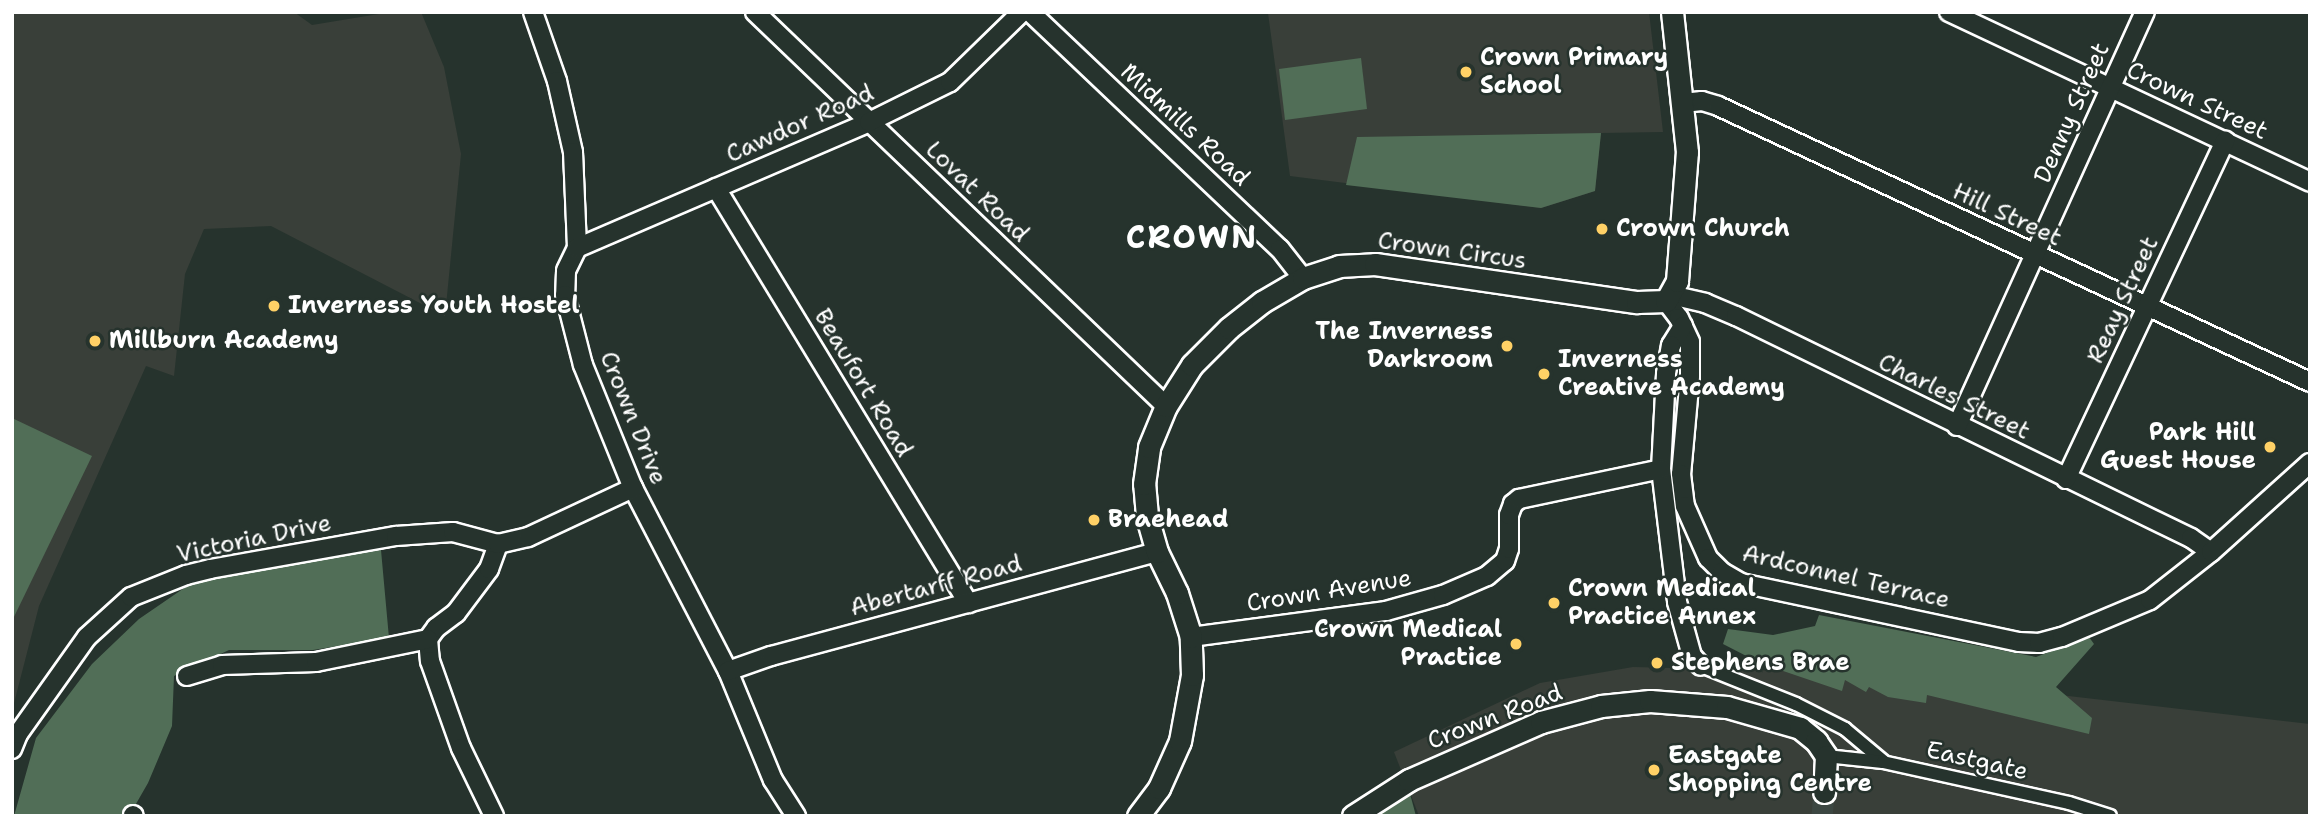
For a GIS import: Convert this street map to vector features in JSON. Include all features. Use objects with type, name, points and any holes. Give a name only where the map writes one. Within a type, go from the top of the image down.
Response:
[{"type":"street","name":"Crown Drive","points":[[533,12],[557,81],[573,152],[577,248],[566,271],[565,295],[583,365],[633,488],[728,671],[773,780],[796,816]]},
{"type":"street","name":"Lovat Road","points":[[755,12],[1166,406]]},
{"type":"street","name":"Cawdor Road","points":[[577,248],[869,122],[950,82],[1022,12]]},
{"type":"street","name":"Midmills Road","points":[[1030,12],[1280,249],[1303,278]]},
{"type":"street","points":[[1668,298],[1677,281],[1686,152],[1672,12]]},
{"type":"street","name":"Crown Street","points":[[1949,12],[2310,182]]},
{"type":"street","name":"Denny Street","points":[[1956,426],[2145,12]]},
{"type":"street","name":"Hill Street","points":[[1683,103],[1702,100],[1718,106],[2310,382]]},
{"type":"street","name":"Reay Street","points":[[2066,480],[2225,141]]},
{"type":"street","name":"Beaufort Road","points":[[716,188],[968,603]]},
{"type":"street","name":"Crown Circus","points":[[1138,816],[1159,788],[1180,741],[1192,675],[1191,637],[1177,593],[1157,552],[1147,516],[1144,484],[1149,447],[1166,406],[1192,365],[1229,328],[1262,302],[1303,278],[1339,266],[1375,264],[1618,300],[1652,303],[1668,298]]},
{"type":"street","name":"Ardconnel Terrace","points":[[1668,298],[1690,342],[1690,376],[1681,474],[1685,506],[1708,558],[1722,572],[1741,583],[2030,643],[2062,637],[2150,600],[2211,552],[2310,463]]},
{"type":"street","name":"Charles Street","points":[[1668,298],[1705,303],[1735,316],[2066,480],[2191,538],[2211,552]]},
{"type":"street","points":[[1683,326],[1671,345],[1665,374],[1661,469],[1677,603],[1692,656],[1701,666]]},
{"type":"street","name":"Crown Avenue","points":[[1191,637],[1386,611],[1422,602],[1487,576],[1505,561],[1509,549],[1510,516],[1513,504],[1520,499],[1661,469]]},
{"type":"street","name":"Victoria Drive","points":[[12,749],[18,734],[87,637],[131,597],[186,575],[396,536],[453,532],[498,544],[528,537],[633,488]]},
{"type":"street","points":[[494,816],[461,748],[430,661],[428,639],[436,628],[456,614],[489,569],[498,544]]},
{"type":"street","name":"Abertarff Road","points":[[728,671],[771,656],[1157,552]]},
{"type":"street","points":[[187,676],[222,665],[316,662],[428,639]]},
{"type":"street","name":"Eastgate","points":[[1701,666],[1796,704],[1845,729],[1883,762],[2069,809],[2110,816]]},
{"type":"street","name":"Crown Road","points":[[1353,816],[1409,780],[1497,739],[1541,722],[1601,706],[1650,701],[1727,707],[1800,727],[1816,741],[1826,756]]},
{"type":"street","points":[[1824,792],[1826,756],[1883,762]]},
{"type":"shaded area","name":"Millburn Academy","points":[[12,12],[294,12],[312,25],[391,12],[421,12],[444,67],[461,154],[445,316],[271,226],[204,229],[185,274],[174,376],[146,366],[39,606],[12,711]]},
{"type":"shaded area","name":"Crown Primary School","points":[[1649,12],[1663,132],[1601,133],[1595,191],[1541,208],[1290,176],[1268,13]]},
{"type":"shaded area","points":[[1633,667],[1869,673],[2310,724],[2310,816],[1419,816],[1394,752],[1540,683]]},
{"type":"green space","points":[[1361,58],[1367,109],[1285,120],[1279,69]]},
{"type":"green space","points":[[1601,133],[1595,191],[1541,208],[1346,185],[1357,137]]},
{"type":"green space","points":[[12,418],[92,456],[12,621]]},
{"type":"green space","points":[[381,550],[389,638],[313,650],[229,650],[174,676],[172,726],[148,783],[129,816],[14,816],[36,738],[92,664],[139,619],[190,584],[234,571]]},
{"type":"green space","points":[[1819,615],[2036,657],[2089,637],[2094,644],[2056,687],[2092,718],[2089,734],[1927,695],[1926,703],[1888,697],[1869,687],[1866,692],[1845,680],[1842,691],[1760,663],[1723,644],[1728,629],[1773,635],[1815,626]]},
{"type":"green space","points":[[1409,790],[1416,816],[1364,816]]},
{"type":"tunnel","points":[[1822,816],[1824,792]]},
{"type":"place","name":"Crown Primary School","points":[[1466,72]]},
{"type":"place","name":"Crown Church","points":[[1602,229]]},
{"type":"place","name":"Inverness Youth Hostel","points":[[274,306]]},
{"type":"place","name":"Millburn Academy","points":[[95,341]]},
{"type":"place","name":"The Inverness Darkroom","points":[[1507,346]]},
{"type":"place","name":"Inverness Creative Academy","points":[[1544,374]]},
{"type":"place","name":"Park Hill Guest House","points":[[2270,447]]},
{"type":"place","name":"Braehead","points":[[1094,520]]},
{"type":"place","name":"Crown Medical Practice Annex","points":[[1554,603]]},
{"type":"place","name":"Crown Medical Practice","points":[[1516,644]]},
{"type":"place","name":"Stephens Brae","points":[[1657,663]]},
{"type":"place","name":"Eastgate Shopping Centre","points":[[1654,770]]},
{"type":"district","name":"CROWN","points":[[1192,237]]}]
